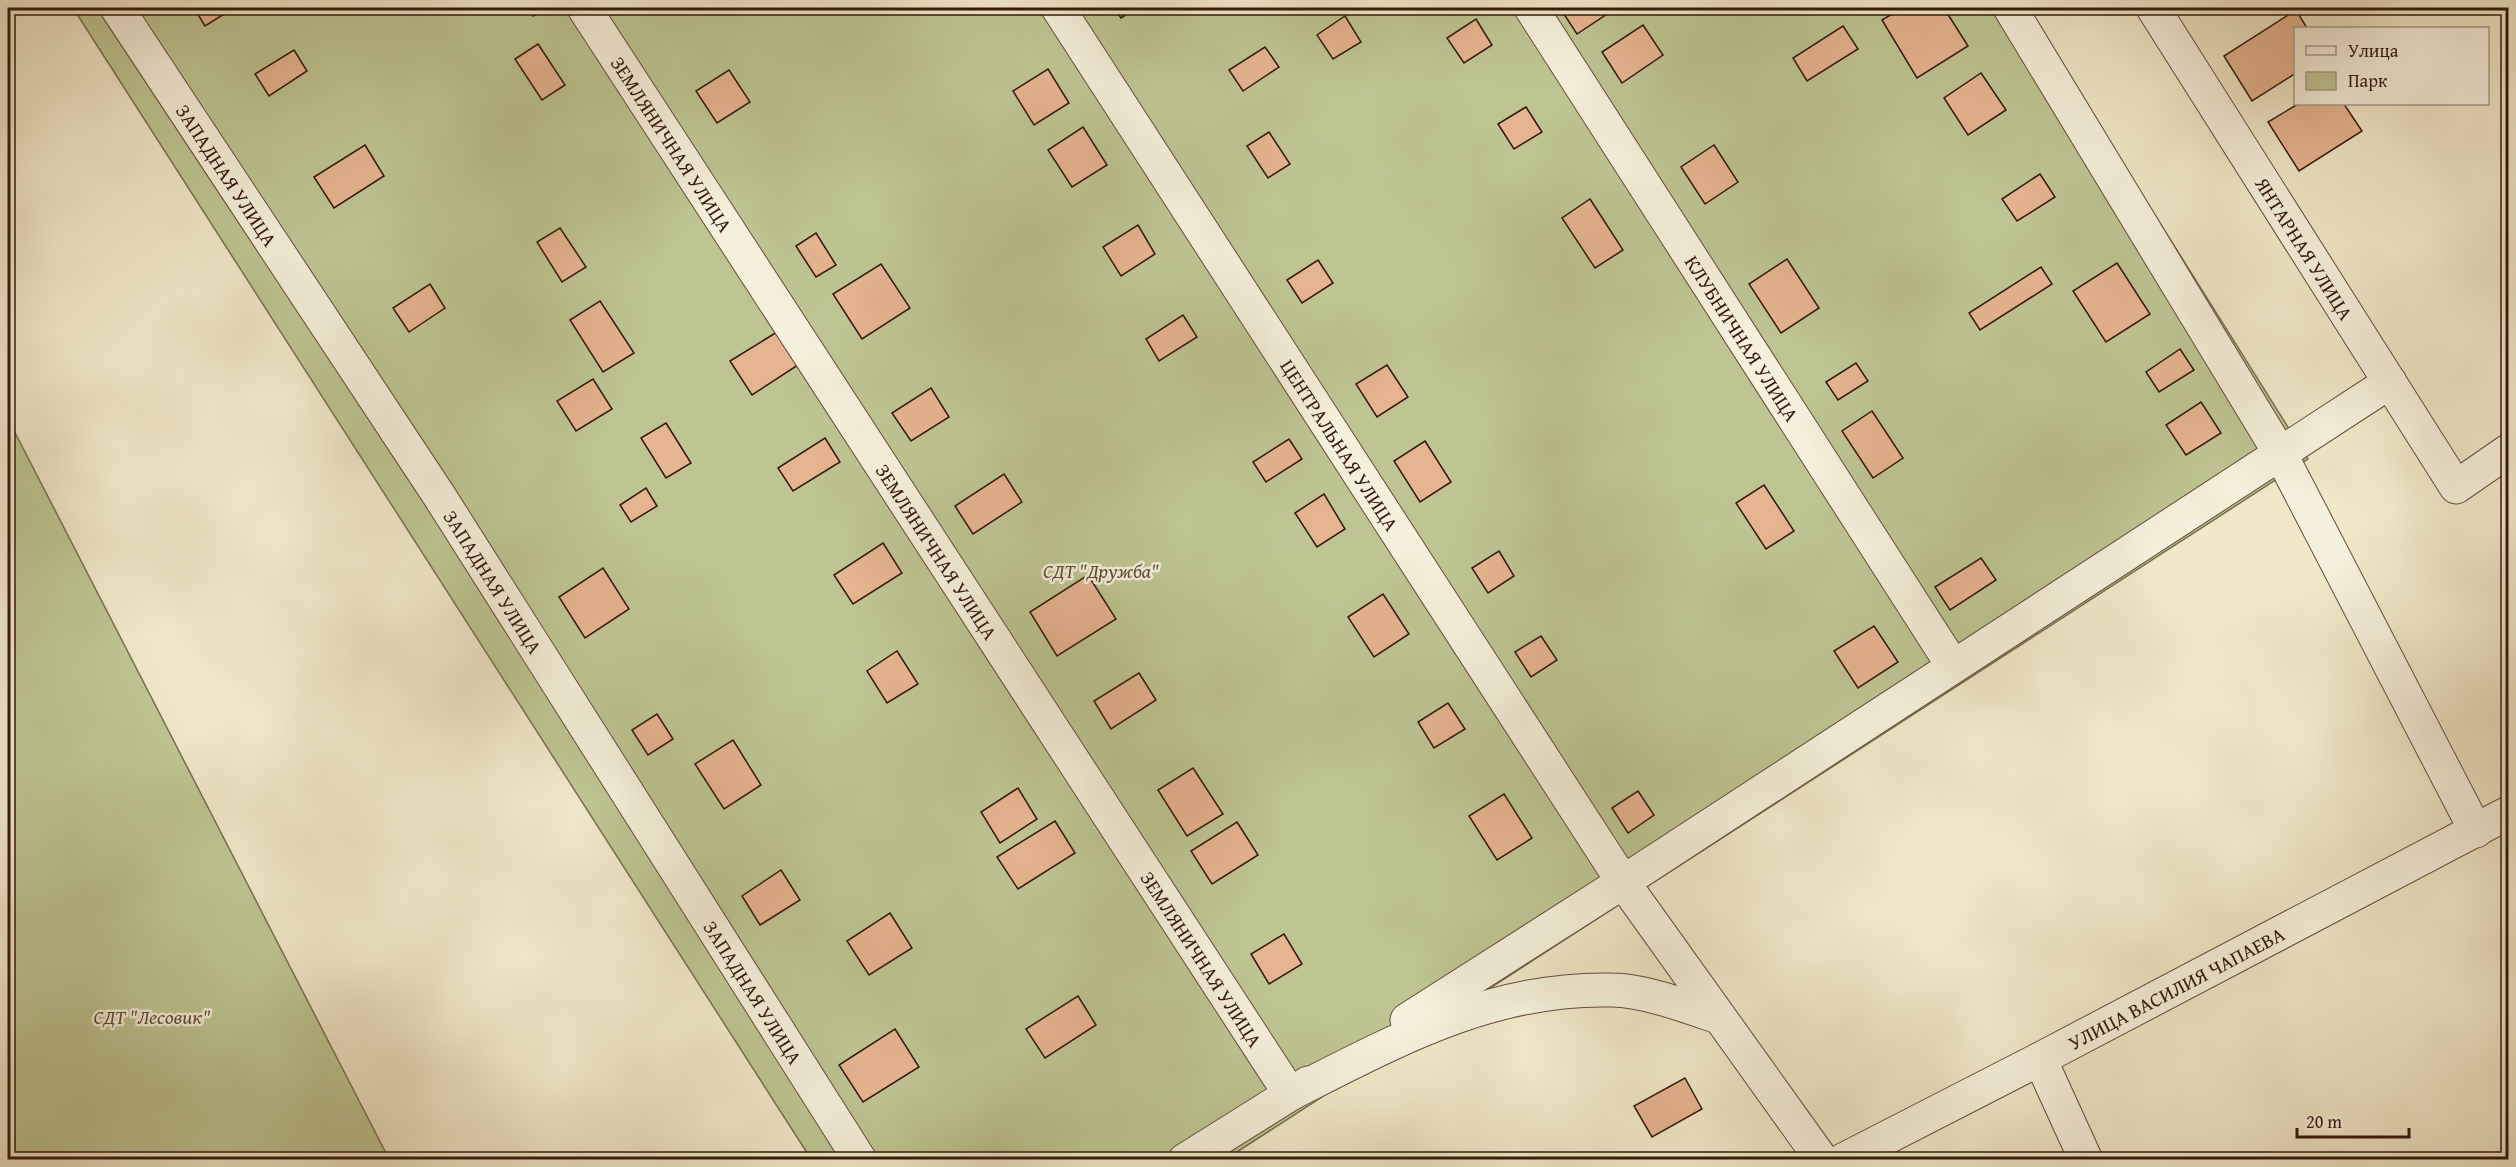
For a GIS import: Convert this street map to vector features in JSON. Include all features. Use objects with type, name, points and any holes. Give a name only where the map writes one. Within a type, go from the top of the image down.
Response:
[{"type":"street","name":"ЗАПАДНАЯ УЛИЦА","points":[[117,8],[440,497],[860,1160]]},
{"type":"street","name":"ЗЕМЛЯНИЧНАЯ УЛИЦА","points":[[584,8],[1290,1094]]},
{"type":"street","name":"ЦЕНТРАЛЬНАЯ УЛИЦА","points":[[1058,8],[1623,882],[1822,1160]]},
{"type":"street","name":"КЛУБНИЧНАЯ УЛИЦА","points":[[1531,8],[1953,666]]},
{"type":"street","points":[[2010,8],[2281,455],[2476,831]]},
{"type":"street","name":"ЯНТАРНАЯ УЛИЦА","points":[[2153,8],[2456,487],[2508,451]]},
{"type":"street","points":[[1185,1160],[1623,882],[2390,382]]},
{"type":"street","name":"УЛИЦА ВАСИЛИЯ ЧАПАЕВА","points":[[1843,1160],[2508,813]]},
{"type":"street","points":[[1290,1094],[1398,1039],[1452,1017],[1533,994],[1614,990],[1680,1004],[1719,1017]]},
{"type":"street","points":[[2040,1059],[2086,1160]]},
{"type":"green space","name":"СДТ \"Дружба\"","points":[[73,8],[2025,8],[2308,459],[1226,1159],[811,1159]]},
{"type":"green space","name":"СДТ \"Лесовик\"","points":[[8,419],[389,1159],[8,1159]]},
{"type":"building","points":[[194,8],[234,8],[205,26]]},
{"type":"building","points":[[528,8],[547,8],[533,16]]},
{"type":"building","points":[[1114,8],[1137,8],[1121,18]]},
{"type":"building","points":[[1560,8],[1607,8],[1610,12],[1577,34]]},
{"type":"building","points":[[1902,8],[1944,8],[1968,46],[1917,78],[1882,20]]},
{"type":"building","points":[[2296,10],[2306,27],[2294,27],[2294,74],[2252,101],[2224,56]]},
{"type":"building","points":[[1345,16],[1361,42],[1333,59],[1317,35]]},
{"type":"building","points":[[1476,19],[1492,45],[1464,63],[1447,38]]},
{"type":"building","points":[[1643,25],[1663,55],[1622,83],[1602,52]]},
{"type":"building","points":[[1843,26],[1858,49],[1807,81],[1793,58]]},
{"type":"building","points":[[538,44],[565,85],[542,100],[515,59]]},
{"type":"building","points":[[1265,47],[1279,67],[1243,91],[1229,70]]},
{"type":"building","points":[[294,50],[307,71],[269,96],[255,74]]},
{"type":"building","points":[[1048,69],[1069,103],[1034,125],[1013,91]]},
{"type":"building","points":[[729,70],[750,102],[717,123],[696,91]]},
{"type":"building","points":[[1981,73],[2006,110],[1968,135],[1944,98]]},
{"type":"building","points":[[2296,105],[2345,105],[2362,131],[2299,171],[2268,122]]},
{"type":"building","points":[[1526,107],[1542,132],[1514,149],[1498,124]]},
{"type":"building","points":[[1083,127],[1107,165],[1072,187],[1048,150]]},
{"type":"building","points":[[1269,132],[1290,164],[1268,178],[1247,146]]},
{"type":"building","points":[[365,145],[384,176],[334,208],[314,177]]},
{"type":"building","points":[[1714,145],[1738,182],[1705,204],[1681,167]]},
{"type":"building","points":[[2040,174],[2055,197],[2017,221],[2002,199]]},
{"type":"building","points":[[1590,199],[1623,250],[1595,268],[1562,218]]},
{"type":"building","points":[[1138,225],[1155,254],[1121,276],[1103,247]]},
{"type":"building","points":[[560,228],[586,267],[562,282],[537,242]]},
{"type":"building","points":[[816,233],[836,265],[816,277],[796,246]]},
{"type":"building","points":[[1787,259],[1819,308],[1781,333],[1749,284]]},
{"type":"building","points":[[1318,260],[1333,283],[1302,303],[1287,280]]},
{"type":"building","points":[[2117,263],[2150,314],[2106,342],[2073,291]]},
{"type":"building","points":[[881,264],[910,308],[862,339],[833,294]]},
{"type":"building","points":[[2041,267],[2052,284],[1980,330],[1969,313]]},
{"type":"building","points":[[430,284],[445,308],[409,332],[393,308]]},
{"type":"building","points":[[600,301],[634,353],[603,372],[570,320]]},
{"type":"building","points":[[1183,315],[1197,337],[1159,361],[1146,339]]},
{"type":"building","points":[[777,332],[798,365],[752,395],[730,361]]},
{"type":"building","points":[[2180,349],[2194,370],[2159,392],[2146,372]]},
{"type":"building","points":[[1856,363],[1868,381],[1838,400],[1826,382]]},
{"type":"building","points":[[1387,365],[1408,397],[1377,417],[1356,384]]},
{"type":"building","points":[[593,379],[612,409],[576,431],[557,401]]},
{"type":"building","points":[[931,388],[949,417],[911,441],[892,413]]},
{"type":"building","points":[[2201,402],[2221,433],[2186,455],[2166,425]]},
{"type":"building","points":[[1872,411],[1903,458],[1873,478],[1842,431]]},
{"type":"building","points":[[666,423],[691,463],[666,478],[641,438]]},
{"type":"building","points":[[825,438],[840,462],[793,491],[778,468]]},
{"type":"building","points":[[1289,439],[1302,459],[1266,482],[1253,462]]},
{"type":"building","points":[[1425,441],[1451,482],[1420,502],[1394,461]]},
{"type":"building","points":[[1004,474],[1022,502],[973,534],[955,506]]},
{"type":"building","points":[[1764,485],[1794,531],[1766,549],[1736,503]]},
{"type":"building","points":[[646,488],[657,506],[631,522],[620,505]]},
{"type":"building","points":[[1324,494],[1345,529],[1317,547],[1295,513]]},
{"type":"building","points":[[883,543],[902,573],[853,604],[834,575]]},
{"type":"building","points":[[1499,551],[1514,576],[1488,593],[1472,568]]},
{"type":"building","points":[[1981,558],[1996,580],[1950,610],[1935,587]]},
{"type":"building","points":[[603,568],[629,609],[585,638],[559,597]]},
{"type":"building","points":[[1088,575],[1116,619],[1057,656],[1030,612]]},
{"type":"building","points":[[1383,594],[1409,634],[1374,657],[1348,617]]},
{"type":"building","points":[[1874,626],[1898,662],[1858,688],[1834,651]]},
{"type":"building","points":[[1541,636],[1557,660],[1531,677],[1515,652]]},
{"type":"building","points":[[897,651],[918,684],[887,703],[867,671]]},
{"type":"building","points":[[1139,673],[1156,700],[1111,729],[1094,701]]},
{"type":"building","points":[[1448,703],[1465,729],[1434,748],[1418,722]]},
{"type":"building","points":[[657,714],[673,739],[648,755],[632,730]]},
{"type":"building","points":[[733,740],[761,785],[724,809],[695,764]]},
{"type":"building","points":[[1193,768],[1223,814],[1187,836],[1158,790]]},
{"type":"building","points":[[1018,788],[1037,819],[1000,843],[981,812]]},
{"type":"building","points":[[1638,791],[1654,815],[1628,833],[1612,808]]},
{"type":"building","points":[[1504,794],[1532,838],[1497,860],[1469,816]]},
{"type":"building","points":[[1055,821],[1075,853],[1018,889],[997,857]]},
{"type":"building","points":[[1237,822],[1258,855],[1212,884],[1191,851]]},
{"type":"building","points":[[781,870],[800,900],[760,925],[742,896]]},
{"type":"building","points":[[890,913],[912,948],[869,975],[847,941]]},
{"type":"building","points":[[1284,934],[1302,964],[1269,984],[1251,954]]},
{"type":"building","points":[[1078,996],[1096,1025],[1045,1058],[1026,1029]]},
{"type":"building","points":[[895,1029],[919,1067],[863,1102],[839,1065]]},
{"type":"building","points":[[1685,1078],[1702,1109],[1652,1137],[1634,1106]]}]
